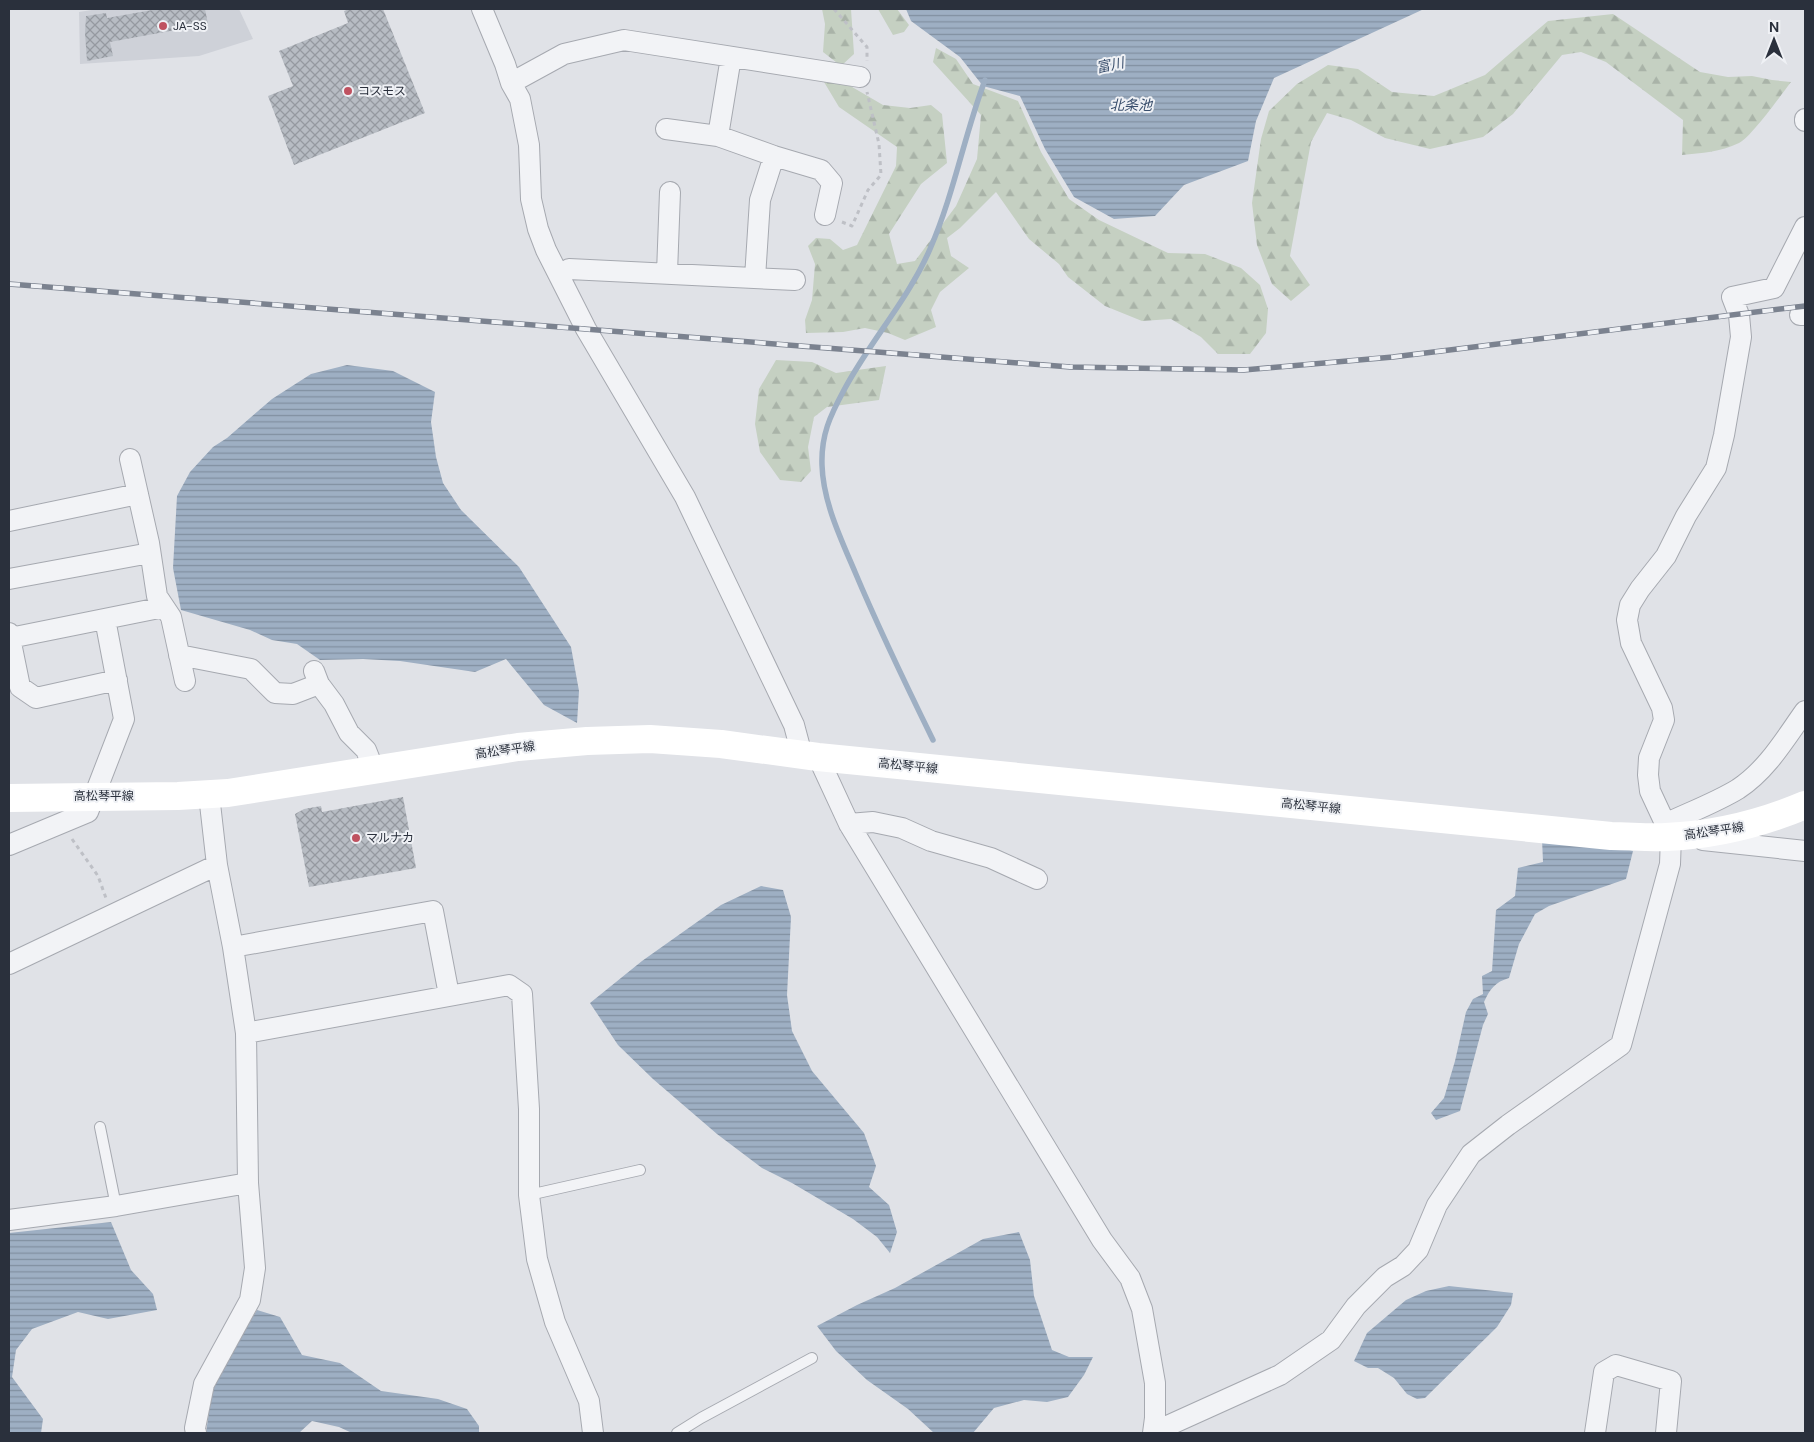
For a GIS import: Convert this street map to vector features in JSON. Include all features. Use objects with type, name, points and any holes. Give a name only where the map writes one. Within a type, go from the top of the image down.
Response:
[{"type":"main road","name":"高松琴平線","points":[[9,798],[208,795],[518,747],[587,741],[650,739],[721,744],[810,756],[1611,836],[1668,830],[1709,833],[1745,827],[1774,818],[1805,805]]},
{"type":"street","points":[[482,9],[511,83],[520,99],[529,145],[531,199],[538,229],[546,250],[586,329],[685,497],[794,725],[848,824],[1102,1240],[1130,1278],[1142,1308],[1155,1383],[1154,1433]]},
{"type":"street","points":[[511,83],[564,54],[624,40],[864,77]]},
{"type":"street","points":[[718,136],[731,57]]},
{"type":"street","points":[[666,129],[718,136],[774,156],[822,170],[832,183],[825,215]]},
{"type":"street","points":[[755,278],[760,200],[774,156]]},
{"type":"street","points":[[667,273],[670,192]]},
{"type":"street","points":[[1154,1433],[1280,1376],[1331,1340],[1356,1306],[1385,1277],[1403,1266],[1418,1250],[1437,1205],[1471,1154],[1508,1125],[1621,1045],[1670,864],[1668,830],[1650,791],[1648,775],[1650,758],[1664,720],[1662,708],[1631,643],[1627,620],[1630,605],[1666,556],[1686,516],[1716,468],[1724,435],[1741,337],[1738,315],[1732,297],[1774,288],[1805,227]]},
{"type":"street","points":[[569,268],[795,280]]},
{"type":"street","points":[[130,459],[157,596],[171,617],[185,681]]},
{"type":"street","points":[[9,520],[138,494]]},
{"type":"street","points":[[9,579],[150,553]]},
{"type":"street","points":[[117,680],[36,698],[20,687],[9,636],[164,607]]},
{"type":"street","points":[[9,844],[88,812],[96,796],[124,719],[106,619]]},
{"type":"street","points":[[179,654],[251,669],[275,693],[293,694],[316,678],[334,704],[349,733],[366,750],[374,770]]},
{"type":"street","points":[[1668,830],[1738,789],[1757,774],[1772,758],[1805,711]]},
{"type":"street","points":[[196,1433],[204,1384],[250,1300],[254,1268],[248,1183],[246,1033],[233,947],[217,865],[208,795]]},
{"type":"street","points":[[848,824],[873,822],[902,828],[932,841],[991,858],[1038,879]]},
{"type":"street","points":[[1668,830],[1805,851]]},
{"type":"street","points":[[9,964],[217,865]]},
{"type":"street","points":[[233,947],[433,911],[449,995]]},
{"type":"street","points":[[246,1033],[509,985],[522,994],[529,1109],[528,1195],[537,1259],[555,1322],[588,1401],[593,1433]]},
{"type":"street","points":[[9,1220],[116,1206],[248,1183]]},
{"type":"street","points":[[1595,1433],[1604,1372],[1616,1364],[1671,1381],[1666,1433]]},
{"type":"lane","points":[[100,1127],[116,1206]]},
{"type":"lane","points":[[528,1195],[640,1170]]},
{"type":"lane","points":[[677,1433],[812,1358]]},
{"type":"path","points":[[825,215],[852,226],[868,190],[881,175],[879,144],[864,77],[867,47],[834,9]]},
{"type":"path","points":[[61,823],[98,876],[113,915]]},
{"type":"shaded area","name":"JA-SS","points":[[98,9],[239,9],[253,39],[199,56],[80,64],[79,12]]},
{"type":"green space","points":[[822,9],[851,9],[854,54],[841,66],[823,52],[825,24]]},
{"type":"green space","points":[[878,9],[897,9],[909,25],[904,32],[893,35]]},
{"type":"green space","points":[[1613,14],[1700,72],[1728,77],[1752,76],[1791,82],[1758,124],[1739,143],[1704,153],[1682,155],[1683,120],[1606,62],[1581,52],[1562,55],[1513,114],[1483,137],[1430,149],[1385,138],[1351,120],[1327,113],[1311,142],[1290,256],[1310,285],[1291,301],[1272,284],[1257,245],[1252,203],[1261,139],[1269,111],[1297,84],[1328,65],[1358,69],[1392,92],[1434,96],[1485,75],[1548,21]]},
{"type":"green space","points":[[936,48],[956,59],[973,84],[1018,101],[1041,152],[1069,199],[1099,220],[1168,253],[1205,254],[1241,268],[1260,285],[1268,309],[1266,333],[1250,354],[1218,354],[1201,337],[1171,319],[1142,321],[1105,306],[1068,277],[1059,264],[1029,239],[996,192],[960,228],[947,238],[951,256],[969,268],[940,292],[931,310],[936,327],[905,340],[888,333],[865,328],[843,332],[806,333],[805,320],[812,300],[815,264],[808,246],[816,238],[830,239],[843,250],[857,245],[896,166],[897,147],[839,107],[824,82],[847,84],[883,105],[910,108],[931,105],[942,114],[947,163],[921,184],[889,234],[897,264],[915,261],[956,206],[977,159],[981,115],[933,62]]},
{"type":"green space","points":[[776,360],[812,362],[836,373],[886,366],[879,400],[827,407],[814,417],[808,447],[811,471],[801,482],[780,480],[760,452],[755,424],[759,389]]},
{"type":"water","name":"北条池","points":[[906,9],[1424,9],[1274,78],[1256,121],[1248,161],[1184,185],[1155,216],[1114,219],[1074,197],[1045,149],[1020,96],[983,86],[960,57],[911,21]]},
{"type":"water","points":[[347,365],[393,371],[435,392],[431,422],[436,457],[443,483],[461,510],[519,567],[571,647],[579,691],[577,723],[544,705],[506,659],[475,672],[400,661],[363,659],[320,660],[297,644],[272,640],[250,630],[181,610],[173,568],[177,496],[190,472],[213,447],[227,438],[272,399],[311,374]]},
{"type":"water","points":[[1542,839],[1621,847],[1633,851],[1626,879],[1549,906],[1535,914],[1519,944],[1509,978],[1494,987],[1488,993],[1484,1002],[1488,1014],[1483,1025],[1460,1111],[1436,1120],[1431,1113],[1444,1098],[1466,1012],[1473,999],[1483,994],[1482,976],[1492,971],[1496,910],[1515,896],[1518,868],[1543,862]]},
{"type":"water","points":[[761,886],[783,890],[791,917],[787,995],[792,1031],[812,1071],[864,1133],[876,1166],[869,1187],[889,1205],[897,1232],[890,1253],[877,1237],[853,1219],[792,1183],[762,1168],[717,1134],[653,1079],[618,1045],[590,1003],[642,961],[721,905]]},
{"type":"water","points":[[111,1222],[131,1270],[153,1294],[157,1310],[108,1319],[78,1312],[32,1329],[16,1350],[12,1377],[43,1419],[41,1433],[9,1433],[9,1233]]},
{"type":"water","points":[[1019,1232],[1030,1260],[1034,1296],[1052,1350],[1069,1357],[1093,1357],[1084,1375],[1068,1397],[1047,1402],[1024,1400],[994,1408],[973,1433],[934,1433],[908,1409],[867,1380],[836,1351],[817,1326],[895,1288],[983,1239]]},
{"type":"water","points":[[1449,1286],[1513,1293],[1511,1305],[1497,1327],[1425,1398],[1417,1399],[1407,1394],[1394,1378],[1378,1368],[1368,1368],[1354,1361],[1367,1333],[1406,1300],[1426,1291]]},
{"type":"water","points":[[257,1310],[280,1317],[302,1355],[340,1363],[381,1391],[438,1399],[467,1409],[479,1426],[479,1433],[352,1433],[339,1427],[312,1421],[299,1433],[206,1433],[212,1390],[224,1363]]},
{"type":"building","points":[[158,9],[205,9],[208,24],[110,42],[113,56],[87,61],[86,16],[106,13],[107,18]]},
{"type":"building","name":"コスモス","points":[[349,9],[383,9],[425,113],[294,165],[268,96],[293,86],[279,51],[348,23],[344,11]]},
{"type":"building","points":[[403,797],[416,868],[309,887],[295,814],[304,809],[321,806],[322,812]]},
{"type":"waterway","points":[[933,740],[883,636],[839,533],[826,493],[823,479],[822,454],[827,426],[839,399],[865,354],[911,286],[930,249],[946,207],[985,80]]},
{"type":"railway","points":[[9,284],[1070,367],[1244,370],[1393,357],[1805,306]]},
{"type":"place","name":"JA-SS","points":[[163,26]]},
{"type":"place","name":"コスモス","points":[[348,91]]},
{"type":"place","name":"マルナカ","points":[[356,838]]},
{"type":"water label","name":"富川","points":[[1110,65]]}]
